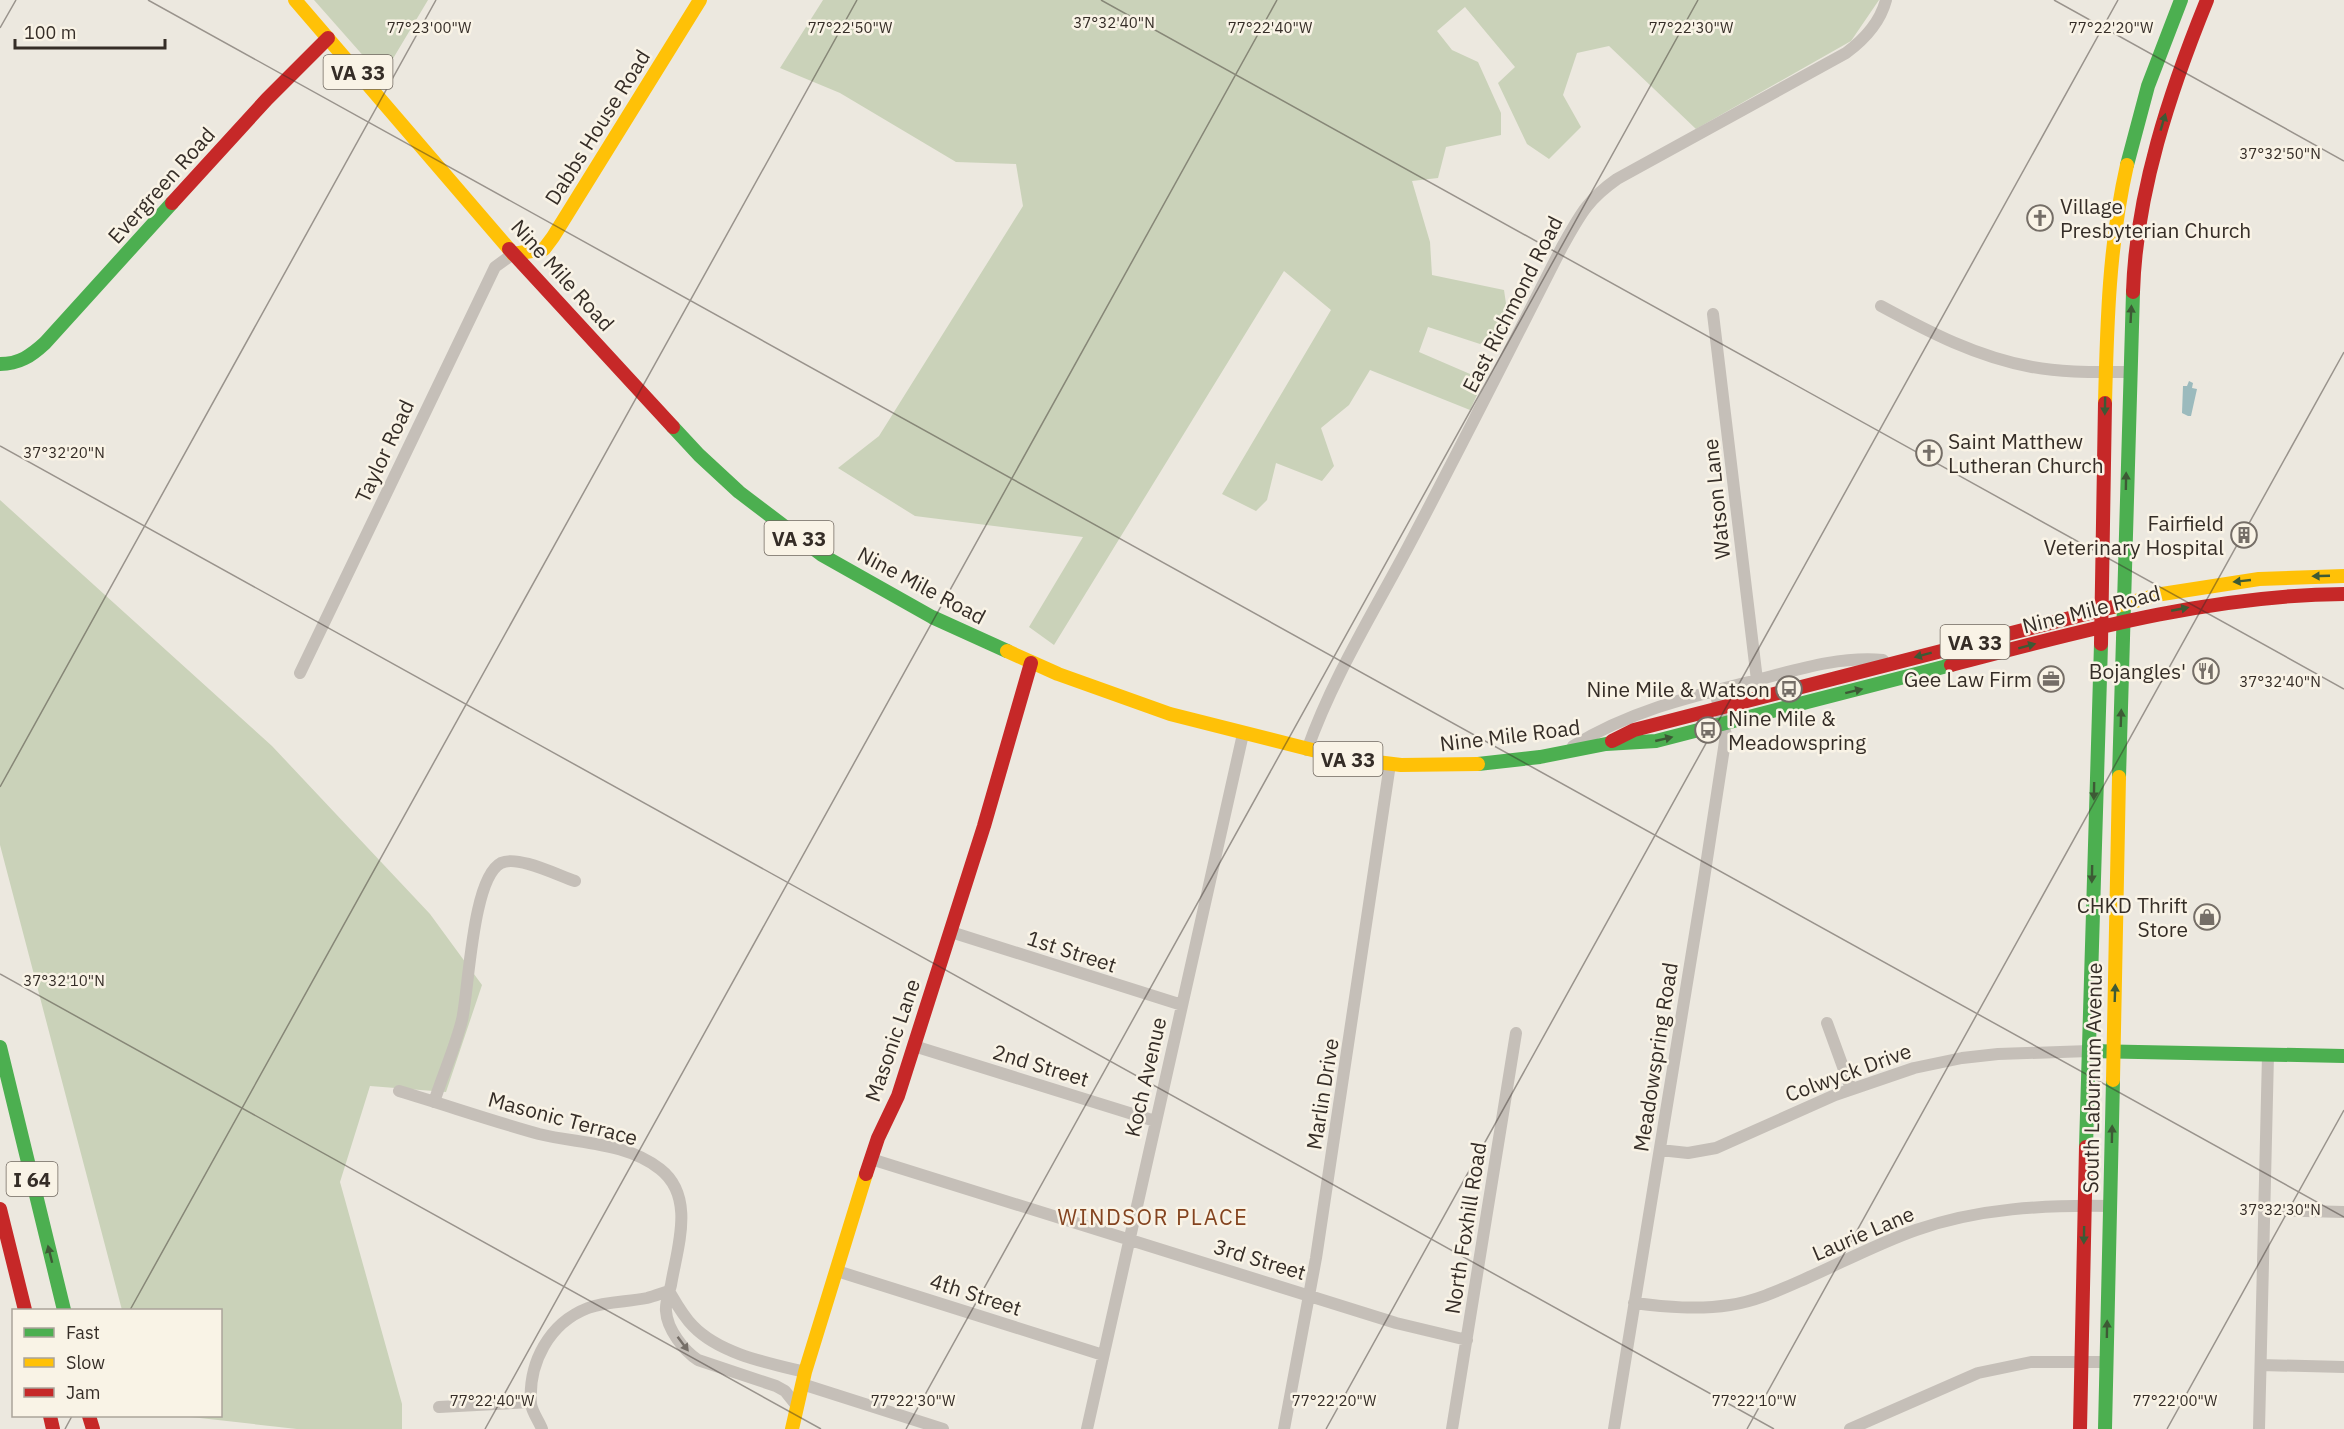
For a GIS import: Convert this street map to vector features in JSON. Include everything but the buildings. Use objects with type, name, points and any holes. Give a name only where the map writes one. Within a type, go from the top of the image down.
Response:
[{"type":"main road","name":"Nine Mile Road","points":[[295,0],[513,254],[699,456],[748,499],[822,555],[941,622],[1031,663],[1170,714],[1344,758],[1390,764],[1478,765],[1606,744],[1644,743],[1725,725],[2122,621],[2231,601],[2344,594]]},
{"type":"main road","name":"Dabbs House Road","points":[[513,254],[544,249],[553,237],[700,0]]},
{"type":"main road","name":"South Laburnum Avenue","points":[[2080,1429],[2094,816],[2110,272],[2127,165],[2149,84],[2181,0]]},
{"type":"main road","name":"South Laburnum Avenue","points":[[2105,1429],[2122,621],[2133,279],[2139,228],[2151,166],[2176,78],[2207,0]]},
{"type":"main road","name":"Evergreen Road","points":[[0,364],[15,364],[24,361],[58,330],[267,99],[328,38]]},
{"type":"main road","name":"Nine Mile Road","points":[[1606,744],[1634,730],[2170,592],[2225,583],[2344,576]]},
{"type":"main road","name":"Masonic Lane","points":[[792,1429],[803,1378],[871,1159],[878,1138],[898,1096],[951,932],[1031,663]]},
{"type":"main road","points":[[2094,816],[2103,829],[2102,850],[2108,859],[2118,863]]},
{"type":"main road","name":"I 64","points":[[0,1047],[64,1309]]},
{"type":"main road","name":"Colwyck Drive","points":[[2089,1051],[2344,1056]]},
{"type":"main road","name":"I 64","points":[[0,1209],[25,1309]]},
{"type":"street","name":"East Richmond Road","points":[[1307,750],[1321,712],[1350,650],[1408,547],[1562,247],[1585,207],[1598,193],[1617,179],[1823,66],[1856,45],[1874,27],[1886,0]]},
{"type":"street","name":"Taylor Road","points":[[300,673],[495,267],[513,254]]},
{"type":"street","points":[[1881,306],[1945,340],[2031,367],[2129,372]]},
{"type":"street","name":"Watson Lane","points":[[1713,314],[1757,680]]},
{"type":"street","points":[[1561,753],[1618,721],[1715,691],[1808,666],[1876,659],[1899,662]]},
{"type":"street","name":"Meadowspring Road","points":[[1614,1429],[1726,735],[1715,691]]},
{"type":"street","name":"Koch Avenue","points":[[1087,1429],[1243,734]]},
{"type":"street","name":"Marlin Drive","points":[[1284,1429],[1310,1295],[1390,764]]},
{"type":"street","points":[[434,1102],[462,1018],[467,971],[486,884],[491,872],[499,864],[514,861],[574,881]]},
{"type":"street","name":"1st Street","points":[[951,932],[1182,1005]]},
{"type":"street","points":[[1827,1023],[1851,1089]]},
{"type":"street","name":"North Foxhill Road","points":[[1452,1429],[1516,1033]]},
{"type":"street","name":"2nd Street","points":[[914,1046],[1155,1121]]},
{"type":"street","name":"Colwyck Drive","points":[[1660,1150],[1688,1153],[1716,1148],[1851,1089],[1914,1068],[1962,1058],[2033,1051],[2089,1051]]},
{"type":"street","points":[[2259,1429],[2268,1055]]},
{"type":"street","name":"Masonic Terrace","points":[[399,1091],[538,1134],[617,1149],[661,1170],[676,1189],[682,1216],[665,1310],[673,1331],[692,1356],[705,1364],[776,1386],[785,1391],[797,1406]]},
{"type":"street","name":"3rd Street","points":[[871,1159],[1396,1323],[1467,1340]]},
{"type":"street","name":"Laurie Lane","points":[[1634,1303],[1701,1308],[1746,1302],[1933,1224],[2008,1208],[2110,1206]]},
{"type":"street","points":[[2264,1210],[2344,1212]]},
{"type":"street","name":"4th Street","points":[[837,1271],[1103,1355]]},
{"type":"street","points":[[542,1429],[531,1402],[536,1360],[548,1338],[566,1320],[588,1308],[647,1298],[669,1291],[687,1319],[707,1338],[803,1378],[943,1429]]},
{"type":"street","points":[[1850,1429],[1978,1373],[2031,1362],[2106,1362]]},
{"type":"street","points":[[2261,1365],[2344,1367]]},
{"type":"street","points":[[439,1407],[531,1402]]},
{"type":"green space","points":[[314,0],[428,0],[382,77]]},
{"type":"green space","points":[[823,0],[1879,0],[1851,41],[1696,129],[1609,46],[1577,53],[1563,95],[1581,127],[1549,159],[1527,144],[1498,83],[1515,67],[1465,7],[1437,31],[1452,50],[1478,62],[1501,113],[1501,135],[1446,147],[1438,178],[1412,181],[1430,242],[1432,275],[1504,290],[1509,324],[1480,344],[1428,327],[1419,352],[1484,380],[1470,410],[1370,370],[1349,405],[1321,428],[1334,466],[1322,481],[1276,463],[1267,500],[1256,511],[1222,494],[1331,310],[1284,271],[1054,645],[1029,627],[1083,537],[915,516],[838,468],[879,436],[1023,206],[1016,164],[956,162],[840,93],[780,68]]},
{"type":"green space","points":[[0,500],[272,746],[430,914],[482,985],[446,1092],[370,1086],[340,1182],[402,1404],[402,1429],[297,1429],[191,1417],[222,1417],[222,1309],[122,1309],[0,845]]},
{"type":"water","points":[[2189,381],[2193,383],[2192,388],[2197,389],[2191,416],[2182,413],[2183,386],[2187,386]]},
{"type":"traffic: fast","points":[[2127,165],[2148,86],[2181,0]]},
{"type":"traffic: fast","points":[[0,364],[13,363],[24,358],[45,343],[172,203]]},
{"type":"traffic: fast","points":[[2119,777],[2133,292]]},
{"type":"traffic: fast","points":[[673,427],[739,492],[822,555],[932,617],[1007,651]]},
{"type":"traffic: fast","points":[[2086,1147],[2101,644]]},
{"type":"traffic: fast","points":[[1478,764],[1540,757],[1606,744],[1656,741],[1951,665]]},
{"type":"traffic: fast","points":[[0,1047],[64,1309]]},
{"type":"traffic: fast","points":[[2089,1051],[2344,1056]]},
{"type":"traffic: fast","points":[[2105,1429],[2113,1080]]},
{"type":"traffic: slow","points":[[295,0],[509,249]]},
{"type":"traffic: slow","points":[[513,254],[544,249],[553,237],[700,0]]},
{"type":"traffic: slow","points":[[2105,403],[2108,313],[2113,254],[2127,165]]},
{"type":"traffic: slow","points":[[2113,607],[2162,594],[2259,579],[2344,576]]},
{"type":"traffic: slow","points":[[1007,651],[1058,674],[1170,714],[1344,758],[1401,765],[1478,764]]},
{"type":"traffic: slow","points":[[2113,1080],[2119,777]]},
{"type":"traffic: slow","points":[[792,1429],[805,1372],[866,1174]]},
{"type":"traffic: jam","points":[[2133,292],[2141,217],[2157,143],[2180,70],[2207,0]]},
{"type":"traffic: jam","points":[[172,203],[267,99],[328,38]]},
{"type":"traffic: jam","points":[[509,249],[673,427]]},
{"type":"traffic: jam","points":[[2101,644],[2105,403]]},
{"type":"traffic: jam","points":[[1951,665],[2097,628],[2195,608],[2294,596],[2344,594]]},
{"type":"traffic: jam","points":[[1612,741],[1634,730],[2113,607]]},
{"type":"traffic: jam","points":[[866,1174],[878,1138],[898,1096],[984,826],[1031,663]]},
{"type":"traffic: jam","points":[[2080,1429],[2086,1147]]},
{"type":"traffic: jam","points":[[0,1209],[25,1309]]},
{"type":"traffic: jam","points":[[50,1417],[53,1429]]},
{"type":"traffic: jam","points":[[89,1417],[93,1429]]},
{"type":"place","name":"Village Presbyterian Church","points":[[2040,218]]},
{"type":"place","name":"Saint Matthew Lutheran Church","points":[[1929,453]]},
{"type":"place","name":"Fairfield Veterinary Hospital","points":[[2244,535]]},
{"type":"place","name":"Bojangles'","points":[[2206,671]]},
{"type":"place","name":"Gee Law Firm","points":[[2051,679]]},
{"type":"place","name":"Nine Mile & Watson","points":[[1789,689]]},
{"type":"place","name":"Nine Mile & Meadowspring","points":[[1708,730]]},
{"type":"place","name":"CHKD Thrift Store","points":[[2207,917]]},
{"type":"district","name":"WINDSOR PLACE","points":[[1153,1216]]}]
